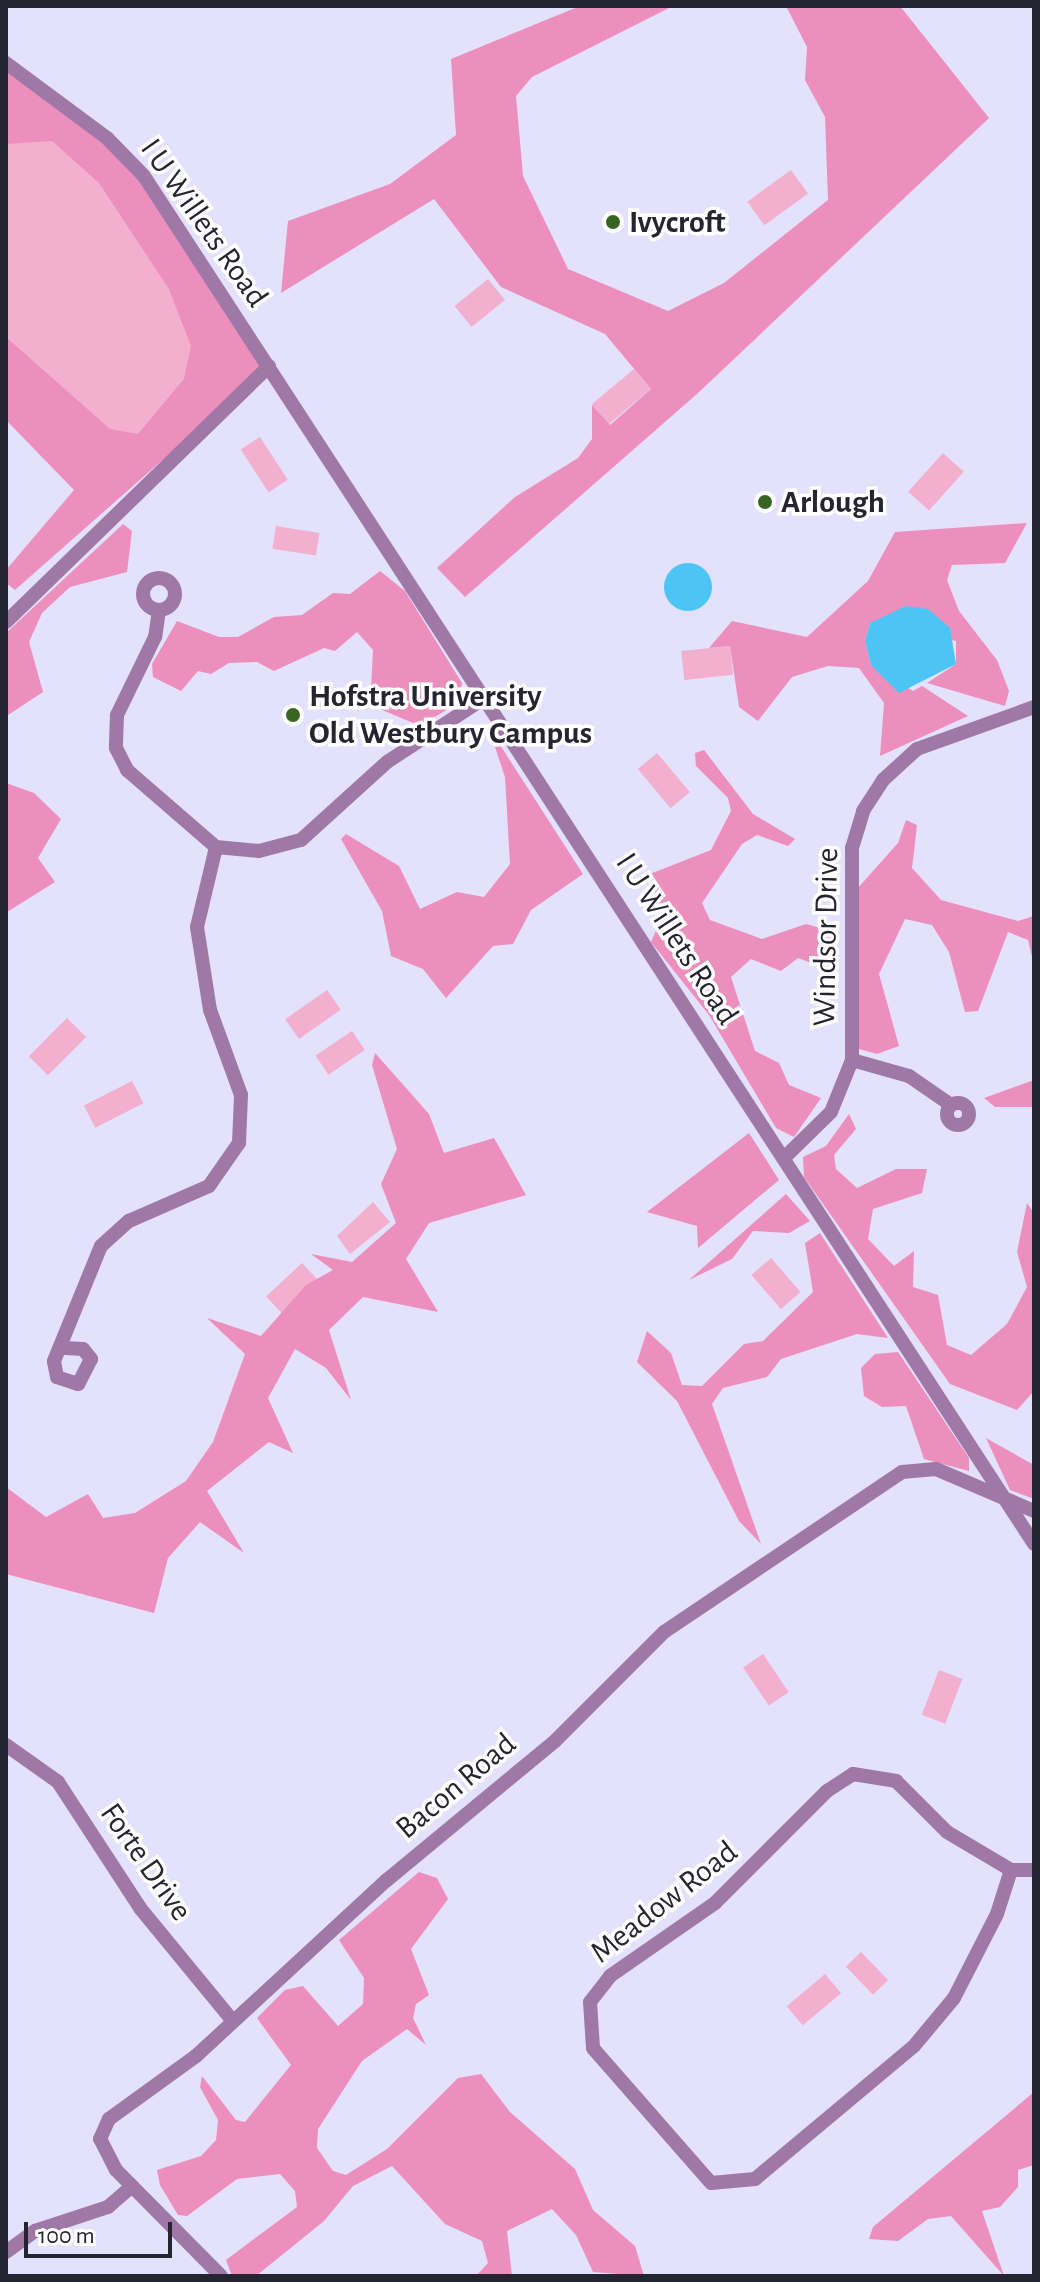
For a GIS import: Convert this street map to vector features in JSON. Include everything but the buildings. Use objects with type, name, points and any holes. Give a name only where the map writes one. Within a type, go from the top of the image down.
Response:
[{"type":"street","name":"I U Willets Road","points":[[6,63],[130,160],[486,697],[1034,1544]]},
{"type":"street","points":[[6,622],[269,366]]},
{"type":"street","points":[[159,610],[155,637],[117,715],[116,748],[127,770],[216,847],[259,851],[301,840],[387,762],[486,697]]},
{"type":"street","name":"Windsor Drive","points":[[785,1157],[817,1130],[845,1080],[852,1060],[852,848],[863,811],[917,749],[1034,707]]},
{"type":"street","points":[[65,1348],[89,1268],[106,1239],[209,1186],[239,1143],[241,1095],[210,1010],[197,927],[216,847]]},
{"type":"street","points":[[852,1060],[909,1076],[951,1105]]},
{"type":"street","name":"Bacon Road","points":[[221,2276],[132,2186],[104,2152],[103,2127],[232,2020],[555,1741],[664,1632],[912,1468],[936,1469],[1034,1511]]},
{"type":"street","name":"Forte Drive","points":[[6,1745],[58,1782],[140,1908],[232,2020]]},
{"type":"street","name":"Meadow Road","points":[[865,1773],[896,1781],[947,1832],[1011,1870],[984,1947],[932,2027],[755,2179],[723,2187],[701,2177],[593,2048],[588,2020],[597,1990],[715,1903],[841,1779],[865,1773]]},
{"type":"street","points":[[1011,1870],[1034,1870]]},
{"type":"street","points":[[6,2252],[35,2231],[90,2217],[132,2186]]},
{"type":"shaded area","points":[[580,6],[673,6],[532,77],[516,96],[523,176],[568,269],[668,311],[724,283],[828,200],[825,117],[805,80],[807,47],[786,6],[900,6],[989,118],[698,393],[465,597],[437,568],[515,497],[578,458],[592,439],[592,405],[610,425],[651,389],[605,334],[501,287],[434,199],[281,293],[288,221],[390,184],[456,135],[451,59]]},
{"type":"shaded area","points":[[6,63],[116,146],[269,366],[15,590],[6,583],[6,570],[74,490],[6,420],[6,337],[110,429],[138,434],[184,379],[191,346],[169,289],[99,183],[52,141],[6,144]]},
{"type":"shaded area","points":[[6,104],[68,131],[221,358],[122,454],[6,345]]},
{"type":"shaded area","points":[[791,170],[808,193],[764,225],[747,202]]},
{"type":"shaded area","points":[[488,279],[505,300],[472,327],[455,306]]},
{"type":"shaded area","points":[[634,369],[651,389],[609,424],[592,404]]},
{"type":"shaded area","points":[[260,437],[288,480],[268,492],[241,450]]},
{"type":"shaded area","points":[[943,453],[964,472],[929,510],[908,492]]},
{"type":"shaded area","points":[[1027,523],[1005,563],[952,565],[947,580],[959,611],[997,660],[1009,691],[1005,706],[927,683],[956,664],[956,641],[870,623],[865,641],[871,665],[913,691],[922,686],[968,716],[880,756],[884,703],[859,668],[828,666],[792,677],[758,721],[739,707],[730,646],[709,648],[732,621],[807,637],[868,581],[895,532]]},
{"type":"shaded area","points":[[123,524],[132,531],[127,572],[70,587],[42,613],[29,642],[43,692],[8,715],[6,633]]},
{"type":"shaded area","points":[[276,526],[319,533],[316,556],[272,549]]},
{"type":"shaded area","points":[[380,571],[405,591],[462,683],[458,703],[420,726],[380,709],[371,689],[373,650],[357,632],[335,651],[324,648],[274,671],[257,662],[229,663],[211,674],[198,671],[181,691],[153,677],[152,664],[177,621],[219,637],[238,637],[274,617],[302,615],[333,593],[350,594]]},
{"type":"shaded area","points":[[730,646],[733,675],[684,680],[681,651]]},
{"type":"shaded area","points":[[500,745],[583,874],[531,910],[513,944],[493,946],[446,998],[423,969],[391,956],[382,911],[341,839],[346,834],[399,866],[420,909],[457,892],[484,897],[510,864],[505,777],[495,747]]},
{"type":"shaded area","points":[[704,750],[753,814],[795,839],[788,846],[757,835],[742,844],[702,903],[710,920],[762,939],[806,924],[835,932],[836,972],[798,958],[781,971],[751,959],[731,977],[755,1051],[779,1063],[789,1085],[821,1098],[794,1137],[776,1128],[709,1015],[651,942],[662,917],[650,874],[711,850],[731,811],[728,798],[696,766],[695,753]]},
{"type":"shaded area","points":[[657,753],[690,792],[671,808],[638,769]]},
{"type":"shaded area","points":[[6,783],[34,793],[61,819],[38,858],[55,882],[7,912]]},
{"type":"shaded area","points":[[906,820],[917,825],[912,868],[941,900],[1018,921],[1034,916],[1034,965],[1028,940],[1008,932],[978,1011],[965,1012],[949,952],[932,925],[905,919],[879,974],[899,1046],[877,1054],[859,1049],[857,889],[898,843]]},
{"type":"shaded area","points":[[327,990],[341,1010],[299,1039],[285,1019]]},
{"type":"shaded area","points":[[67,1018],[86,1037],[48,1075],[29,1056]]},
{"type":"shaded area","points":[[352,1031],[365,1050],[328,1075],[316,1056]]},
{"type":"shaded area","points":[[375,1053],[429,1114],[444,1153],[494,1138],[526,1195],[429,1223],[406,1259],[438,1312],[363,1297],[329,1330],[351,1400],[326,1368],[295,1349],[268,1398],[293,1453],[269,1442],[207,1491],[244,1553],[200,1522],[168,1558],[154,1613],[6,1574],[6,1487],[46,1517],[88,1494],[103,1518],[135,1513],[186,1481],[213,1442],[245,1354],[207,1318],[261,1336],[306,1285],[333,1270],[311,1254],[352,1262],[396,1223],[381,1184],[397,1149],[372,1065]]},
{"type":"shaded area","points":[[1034,1080],[1034,1107],[995,1107],[984,1098]]},
{"type":"shaded area","points":[[132,1081],[143,1103],[95,1128],[84,1106]]},
{"type":"shaded area","points":[[849,1114],[856,1129],[834,1155],[836,1169],[857,1188],[896,1169],[927,1169],[922,1193],[873,1209],[868,1239],[894,1266],[914,1251],[913,1287],[938,1295],[947,1345],[971,1355],[1007,1324],[1027,1287],[1017,1252],[1027,1203],[1034,1213],[1034,1391],[1017,1410],[950,1384],[804,1177],[803,1157],[826,1146]]},
{"type":"shaded area","points":[[749,1133],[779,1180],[698,1248],[697,1226],[647,1212]]},
{"type":"shaded area","points":[[786,1194],[810,1221],[789,1233],[753,1231],[732,1259],[689,1280]]},
{"type":"shaded area","points":[[373,1202],[390,1222],[350,1254],[337,1236]]},
{"type":"shaded area","points":[[820,1233],[888,1338],[857,1334],[781,1359],[767,1377],[723,1388],[712,1404],[761,1544],[739,1521],[677,1401],[637,1362],[647,1331],[671,1353],[682,1385],[702,1386],[744,1344],[763,1341],[813,1292],[805,1243]]},
{"type":"shaded area","points":[[771,1258],[801,1292],[781,1309],[751,1275]]},
{"type":"shaded area","points":[[302,1263],[318,1280],[282,1313],[266,1296]]},
{"type":"shaded area","points":[[898,1352],[969,1458],[969,1471],[924,1459],[906,1406],[882,1407],[864,1396],[861,1368],[875,1354]]},
{"type":"shaded area","points":[[986,1438],[1034,1465],[1034,1499],[1010,1490]]},
{"type":"shaded area","points":[[763,1654],[789,1692],[769,1706],[743,1667]]},
{"type":"shaded area","points":[[939,1670],[962,1679],[945,1724],[922,1715]]},
{"type":"shaded area","points":[[419,1872],[437,1878],[448,1899],[411,1949],[429,1995],[416,2004],[413,2018],[426,2045],[407,2029],[362,2061],[318,2129],[317,2148],[333,2171],[346,2175],[387,2149],[458,2078],[481,2074],[510,2112],[575,2169],[593,2210],[635,2246],[644,2276],[593,2272],[576,2235],[552,2209],[507,2231],[512,2276],[476,2276],[488,2263],[482,2241],[445,2224],[392,2166],[353,2186],[324,2221],[256,2276],[232,2276],[226,2260],[297,2207],[295,2191],[280,2174],[237,2179],[187,2216],[178,2215],[160,2185],[157,2170],[201,2156],[216,2140],[218,2120],[200,2087],[202,2076],[236,2120],[245,2122],[291,2065],[257,2018],[285,1990],[303,1986],[338,2026],[363,2004],[364,1978],[339,1940]]},
{"type":"shaded area","points":[[861,1952],[888,1980],[873,1995],[846,1967]]},
{"type":"shaded area","points":[[825,1974],[841,1993],[803,2025],[787,2006]]},
{"type":"shaded area","points":[[1034,2092],[1034,2165],[1018,2170],[1018,2187],[1000,2207],[982,2211],[1004,2276],[951,2216],[928,2219],[898,2241],[869,2239],[873,2227]]},
{"type":"water","points":[[688,563],[705,570],[712,587],[705,604],[688,611],[671,604],[664,587],[671,570]]},
{"type":"water","points":[[906,606],[928,609],[950,628],[956,664],[899,693],[871,665],[865,641],[870,623]]},
{"type":"place","name":"Ivycroft","points":[[613,222]]},
{"type":"place","name":"Arlough","points":[[765,502]]},
{"type":"place","name":"Hofstra University Old Westbury Campus","points":[[293,715]]}]
